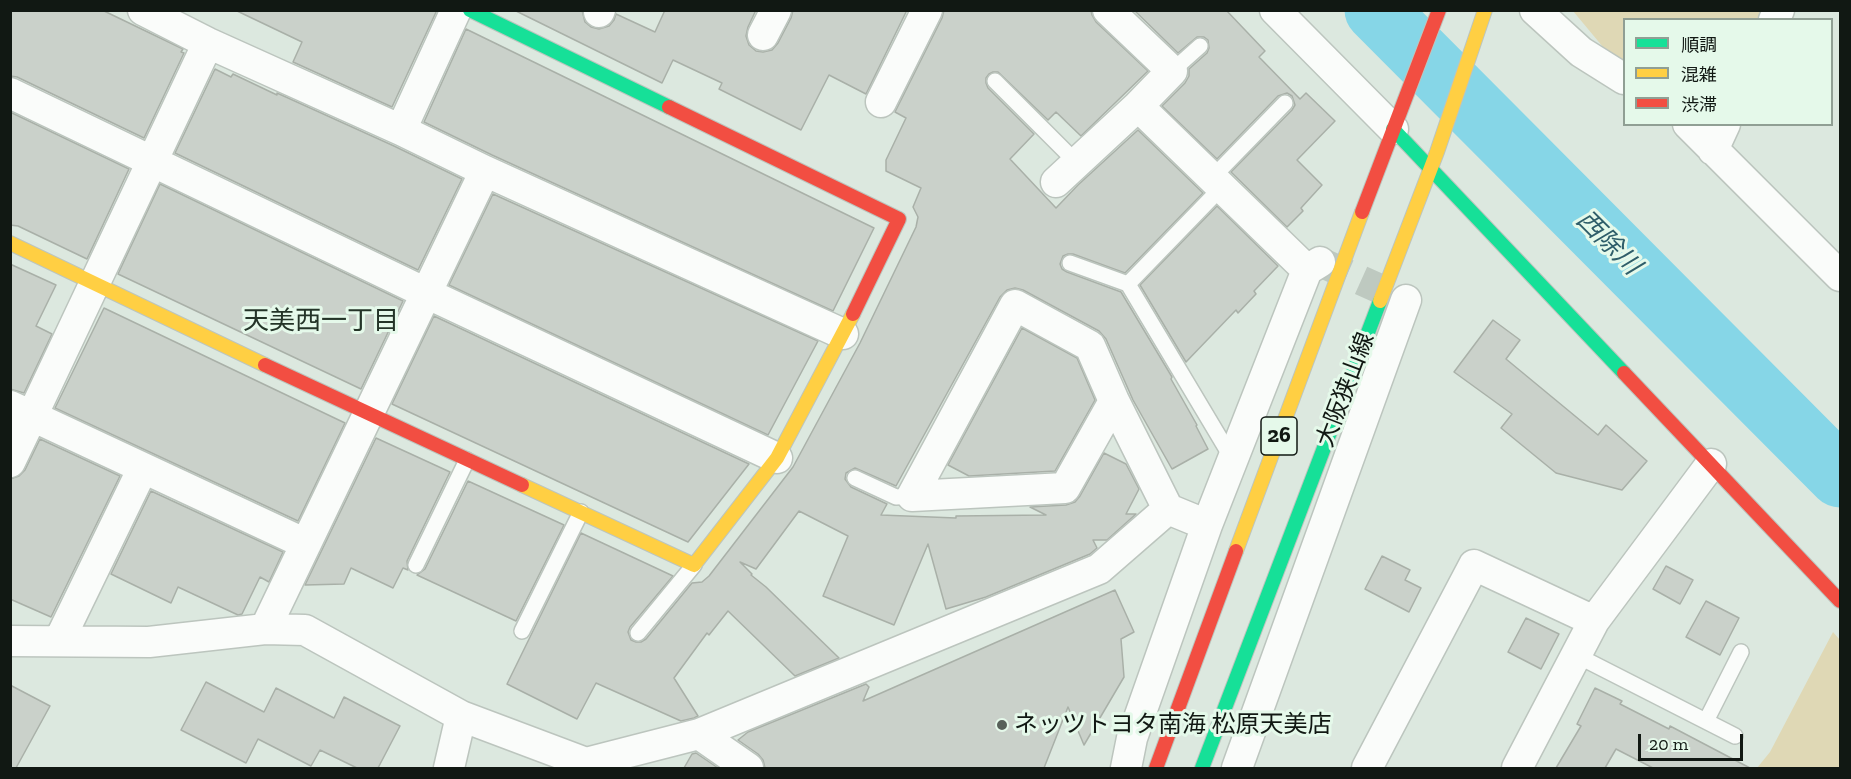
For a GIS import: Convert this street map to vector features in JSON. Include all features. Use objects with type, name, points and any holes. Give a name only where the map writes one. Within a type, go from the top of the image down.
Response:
[{"type":"street","points":[[143,10],[195,28],[485,171],[843,334]]},
{"type":"street","points":[[402,130],[456,10]]},
{"type":"street","points":[[10,243],[369,414],[694,565],[777,458],[843,334],[899,219],[470,10]]},
{"type":"street","points":[[881,102],[927,10]]},
{"type":"street","points":[[1067,172],[1172,71],[1108,10]]},
{"type":"street","points":[[1275,10],[1398,117],[1431,170],[1840,602]]},
{"type":"street","name":"大阪狭山線","points":[[1156,768],[1439,10]]},
{"type":"street","name":"大阪狭山線","points":[[1202,768],[1431,170],[1485,10]]},
{"type":"street","points":[[1535,10],[1581,52],[1623,78]]},
{"type":"street","points":[[10,462],[21,411],[95,284],[153,161],[195,28]]},
{"type":"street","points":[[10,93],[426,293],[777,458]]},
{"type":"street","points":[[1126,768],[1132,738],[1207,525],[1313,266],[1217,182],[1138,106]]},
{"type":"street","points":[[1693,126],[1719,137],[1840,276]]},
{"type":"street","points":[[265,628],[485,171]]},
{"type":"street","points":[[1237,768],[1406,300]]},
{"type":"street","points":[[912,496],[1015,305],[1090,346],[1114,401],[1168,509],[1207,525]]},
{"type":"street","points":[[912,496],[1065,488],[1114,401]]},
{"type":"street","points":[[21,411],[306,544]]},
{"type":"street","points":[[1517,768],[1594,621],[1711,464]]},
{"type":"street","points":[[59,641],[143,468]]},
{"type":"street","points":[[10,641],[149,642],[265,628],[305,630],[461,716],[586,763],[699,734],[1099,569],[1168,509]]},
{"type":"street","points":[[1367,768],[1474,565],[1594,621]]},
{"type":"street","points":[[449,768],[461,716]]},
{"type":"street","points":[[699,734],[748,768]]},
{"type":"lane","points":[[1172,71],[1200,46]]},
{"type":"lane","points":[[995,81],[1067,172]]},
{"type":"lane","points":[[1128,284],[1285,103]]},
{"type":"lane","points":[[1070,263],[1128,284],[1233,460]]},
{"type":"lane","points":[[416,565],[467,460]]},
{"type":"lane","points":[[855,478],[896,497],[912,496]]},
{"type":"lane","points":[[522,631],[581,512]]},
{"type":"lane","points":[[638,633],[694,565]]},
{"type":"lane","points":[[1706,721],[1741,652]]},
{"type":"lane","points":[[1576,655],[1735,736]]},
{"type":"shaded area","points":[[1573,11],[1763,11],[1759,18],[1623,18],[1623,62],[1608,53]]},
{"type":"shaded area","points":[[1833,632],[1840,640],[1840,768],[1757,768],[1770,752]]},
{"type":"building","points":[[10,10],[102,10],[183,49],[181,52],[184,53],[144,138],[17,77],[10,76]]},
{"type":"building","points":[[235,10],[437,10],[392,107],[293,62],[302,42]]},
{"type":"building","points":[[514,10],[582,10],[585,22],[599,29],[609,26],[616,14],[655,32],[665,10],[756,10],[746,36],[749,45],[756,51],[763,52],[772,50],[778,43],[793,10],[907,10],[866,94],[829,75],[801,130],[719,89],[722,83],[673,60],[662,83]]},
{"type":"building","points":[[944,10],[1091,10],[1096,22],[1148,71],[1081,136],[1056,112],[1048,120],[998,72],[989,74],[986,83],[988,88],[1034,134],[1010,159],[1056,208],[1138,130],[1203,193],[1125,273],[1073,254],[1063,256],[1060,264],[1067,272],[1121,292],[1172,377],[1208,449],[1172,469],[1133,400],[1106,339],[1099,331],[1023,290],[1015,288],[1007,290],[1000,297],[896,486],[855,468],[846,473],[845,479],[851,487],[887,504],[881,515],[956,518],[956,516],[1046,515],[1030,507],[1066,505],[1075,502],[1104,453],[1126,464],[1139,489],[1126,514],[1136,514],[1107,540],[1093,540],[1097,548],[1090,554],[986,597],[946,609],[928,544],[894,625],[823,596],[848,536],[799,511],[756,569],[740,562],[839,658],[795,676],[728,611],[709,635],[707,633],[674,678],[698,716],[694,718],[681,721],[596,683],[577,719],[507,684],[581,533],[673,576],[630,627],[628,632],[631,640],[641,642],[646,639],[692,583],[702,582],[709,576],[793,467],[860,343],[916,227],[918,217],[913,207],[921,188],[886,171],[886,160],[906,118],[895,112]]},
{"type":"building","points":[[1134,10],[1226,10],[1265,51],[1259,57],[1300,99],[1306,93],[1335,121],[1297,160],[1322,185],[1301,208],[1303,211],[1287,227],[1231,172],[1292,110],[1295,105],[1292,96],[1287,93],[1278,96],[1217,159],[1162,106],[1185,83],[1189,76],[1189,69],[1207,53],[1208,40],[1204,37],[1197,37],[1178,53]]},
{"type":"building","points":[[466,29],[874,228],[833,311],[424,122]]},
{"type":"building","points":[[215,69],[231,77],[233,74],[277,95],[277,93],[462,179],[418,270],[175,153]]},
{"type":"building","points":[[10,112],[129,169],[87,259],[18,226],[10,225]]},
{"type":"building","points":[[160,184],[403,301],[361,389],[118,274]]},
{"type":"building","points":[[493,194],[818,341],[768,435],[449,285]]},
{"type":"building","points":[[1217,206],[1278,266],[1254,291],[1256,294],[1238,313],[1236,310],[1186,362],[1140,285]]},
{"type":"building","points":[[10,264],[56,285],[36,326],[52,334],[24,393],[10,389]]},
{"type":"building","points":[[104,308],[345,423],[298,521],[55,408]]},
{"type":"building","points":[[434,316],[749,464],[688,542],[392,404]]},
{"type":"building","points":[[1493,320],[1520,340],[1506,359],[1598,435],[1606,425],[1647,461],[1622,490],[1556,473],[1501,428],[1512,414],[1454,372]]},
{"type":"building","points":[[1022,328],[1077,358],[1095,400],[1055,471],[969,476],[948,465]]},
{"type":"building","points":[[376,438],[450,472],[407,561],[408,570],[403,568],[393,588],[351,568],[344,584],[305,585]]},
{"type":"building","points":[[40,439],[120,476],[51,617],[10,599],[10,479],[19,476],[25,470]]},
{"type":"building","points":[[468,481],[564,525],[516,621],[417,575],[425,569]]},
{"type":"building","points":[[151,491],[283,552],[269,582],[260,577],[242,614],[238,615],[178,587],[171,603],[111,574]]},
{"type":"building","points":[[1382,556],[1410,570],[1405,580],[1421,588],[1409,612],[1365,589]]},
{"type":"building","points":[[1666,566],[1693,580],[1680,604],[1653,589]]},
{"type":"building","points":[[1115,590],[1134,632],[1121,639],[1124,677],[1084,745],[1068,707],[1044,768],[765,768],[758,754],[738,740],[748,732],[866,684],[869,687],[863,701]]},
{"type":"building","points":[[1706,601],[1739,618],[1720,655],[1686,637]]},
{"type":"building","points":[[1526,618],[1559,634],[1541,669],[1508,652]]},
{"type":"building","points":[[206,682],[264,712],[276,688],[334,718],[344,697],[400,726],[378,768],[357,768],[320,750],[311,766],[258,739],[246,763],[181,730]]},
{"type":"building","points":[[10,685],[50,706],[16,768],[10,768]]},
{"type":"building","points":[[1595,688],[1622,701],[1620,704],[1669,729],[1670,726],[1750,768],[1653,768],[1616,749],[1605,768],[1556,768],[1581,726],[1577,724]]},
{"type":"building","points":[[696,753],[718,768],[684,768],[692,754]]},
{"type":"waterway","name":"西除川","points":[[1376,10],[1840,476]]},
{"type":"tunnel","points":[[1320,262],[1405,300]]},
{"type":"traffic: fast","points":[[470,10],[669,107]]},
{"type":"traffic: fast","points":[[1393,129],[1624,373]]},
{"type":"traffic: fast","points":[[1202,768],[1380,301]]},
{"type":"traffic: slow","points":[[1380,301],[1437,152],[1485,10]]},
{"type":"traffic: slow","points":[[1236,551],[1362,212]]},
{"type":"traffic: slow","points":[[10,243],[265,365]]},
{"type":"traffic: slow","points":[[522,485],[694,565],[777,458],[853,314]]},
{"type":"traffic: jam","points":[[1362,212],[1439,10]]},
{"type":"traffic: jam","points":[[669,107],[899,219],[853,314]]},
{"type":"traffic: jam","points":[[265,365],[522,485]]},
{"type":"traffic: jam","points":[[1624,373],[1840,601]]},
{"type":"traffic: jam","points":[[1156,768],[1236,551]]},
{"type":"place","name":"ネッツトヨタ南海 松原天美店","points":[[1002,725]]},
{"type":"district","name":"天美西一丁目","points":[[321,322]]}]
